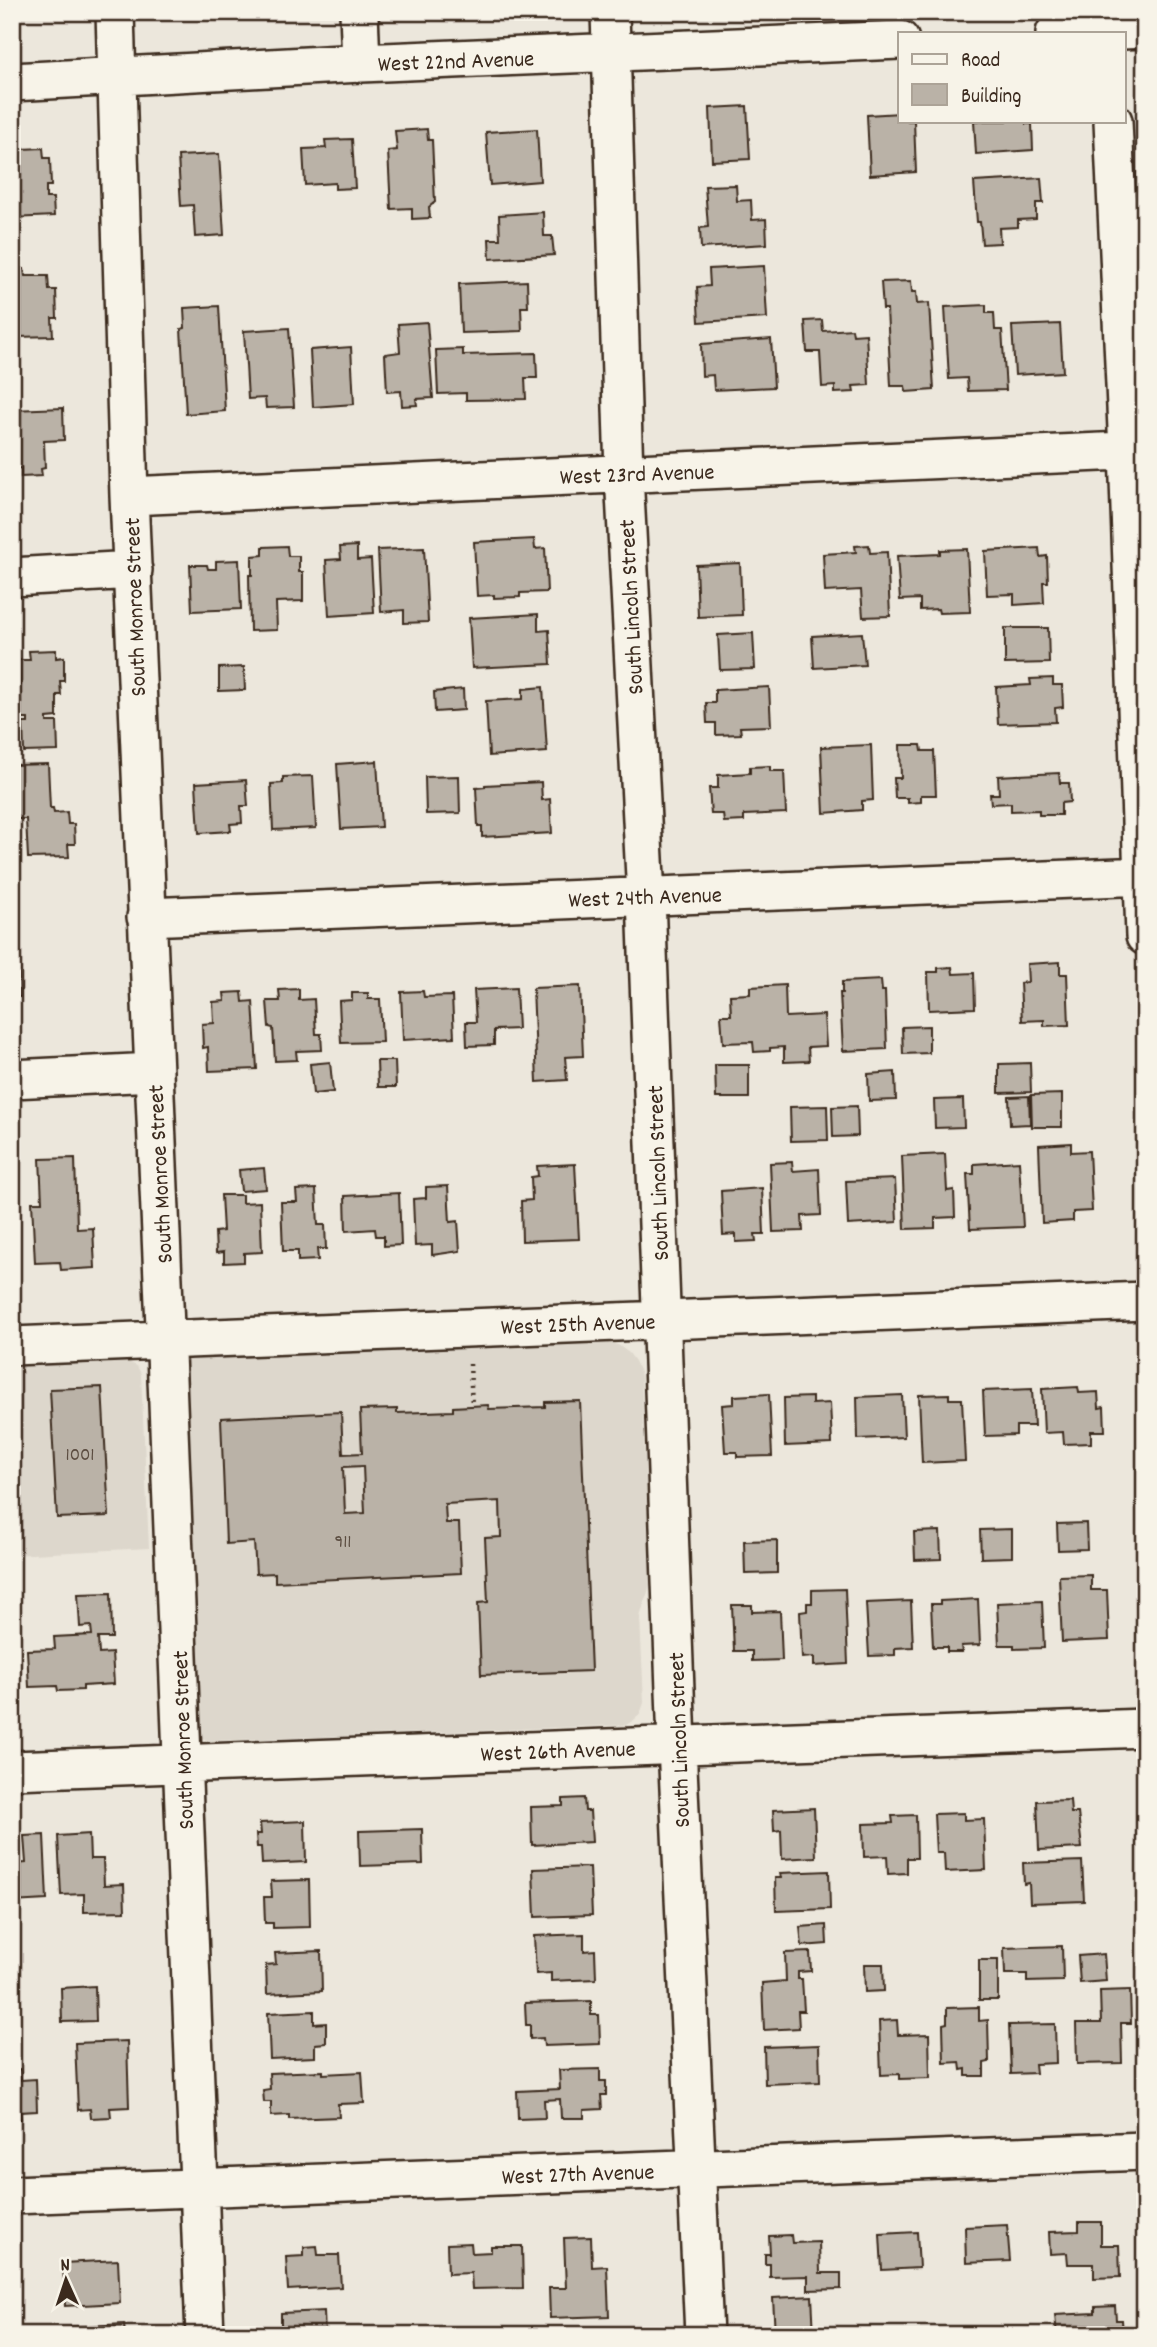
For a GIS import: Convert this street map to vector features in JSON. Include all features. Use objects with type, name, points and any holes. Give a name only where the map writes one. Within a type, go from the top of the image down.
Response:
[{"type":"street","name":"South Monroe Street","points":[[115,12],[129,496],[166,1340],[205,2335]]},
{"type":"street","points":[[359,12],[361,63]]},
{"type":"street","name":"South Lincoln Street","points":[[610,12],[624,474],[646,897],[677,1745],[704,2335]]},
{"type":"street","points":[[1062,32],[1108,25],[1145,29]]},
{"type":"street","name":"West 22nd Avenue","points":[[12,82],[361,63],[898,40]]},
{"type":"street","points":[[1112,122],[1136,451],[1145,936]]},
{"type":"street","name":"West 23rd Avenue","points":[[129,496],[1136,451]]},
{"type":"street","points":[[12,577],[133,570]]},
{"type":"street","name":"West 24th Avenue","points":[[146,917],[1144,876]]},
{"type":"street","points":[[12,1079],[154,1072]]},
{"type":"street","name":"West 25th Avenue","points":[[12,1346],[1145,1301]]},
{"type":"street","name":"West 26th Avenue","points":[[12,1770],[1145,1728]]},
{"type":"street","name":"West 27th Avenue","points":[[12,2195],[1145,2151]]},
{"type":"path","points":[[470,1364],[472,1406]]},
{"type":"shaded area","points":[[604,1342],[618,1345],[629,1353],[641,1375],[651,1582],[640,1617],[644,1703],[640,1714],[634,1720],[626,1725],[212,1741],[202,1739],[197,1734],[181,1368],[187,1360]]},
{"type":"shaded area","points":[[123,1360],[137,1366],[141,1374],[149,1548],[12,1555],[12,1365]]},
{"type":"building","points":[[747,106],[750,159],[712,161],[710,108]]},
{"type":"building","points":[[898,113],[898,122],[914,122],[916,172],[870,175],[867,115]]},
{"type":"building","points":[[974,122],[1032,124],[1033,150],[976,154]]},
{"type":"building","points":[[427,129],[428,140],[432,140],[435,202],[429,207],[430,218],[412,219],[412,208],[391,209],[388,151],[397,150],[395,131]]},
{"type":"building","points":[[537,129],[540,181],[490,185],[486,132]]},
{"type":"building","points":[[352,139],[355,188],[335,189],[335,183],[305,185],[303,149],[326,148],[325,140]]},
{"type":"building","points":[[43,148],[44,158],[50,158],[51,186],[46,186],[46,198],[53,198],[54,216],[12,218],[12,155],[22,154],[22,149]]},
{"type":"building","points":[[219,154],[224,235],[195,237],[193,205],[181,206],[178,156]]},
{"type":"building","points":[[1041,178],[1043,203],[1036,203],[1036,219],[1018,220],[1018,227],[999,228],[1000,243],[982,244],[980,222],[977,222],[974,182]]},
{"type":"building","points":[[736,185],[737,201],[751,200],[752,220],[766,219],[767,244],[701,248],[700,228],[708,227],[705,186]]},
{"type":"building","points":[[543,212],[544,236],[552,236],[554,255],[490,259],[489,239],[500,239],[499,215]]},
{"type":"building","points":[[764,266],[767,318],[699,322],[697,287],[710,286],[709,269]]},
{"type":"building","points":[[12,269],[24,269],[25,276],[48,276],[49,290],[56,290],[57,318],[52,318],[53,336],[17,337]]},
{"type":"building","points":[[527,281],[528,307],[521,307],[522,331],[461,333],[459,284]]},
{"type":"building","points":[[911,281],[917,304],[929,303],[934,390],[906,392],[905,386],[891,386],[887,309],[883,309],[881,282]]},
{"type":"building","points":[[986,305],[986,313],[994,313],[995,330],[1002,330],[1006,390],[968,391],[967,378],[949,379],[945,307]]},
{"type":"building","points":[[219,306],[225,411],[186,414],[181,329],[185,328],[184,308]]},
{"type":"building","points":[[822,320],[823,331],[852,329],[853,335],[866,334],[869,385],[853,386],[854,392],[835,393],[835,386],[822,387],[820,352],[807,352],[805,321]]},
{"type":"building","points":[[427,322],[433,398],[416,399],[417,405],[402,406],[401,391],[387,392],[385,354],[400,352],[398,324]]},
{"type":"building","points":[[1060,324],[1063,372],[1015,375],[1012,326]]},
{"type":"building","points":[[289,328],[294,407],[266,408],[265,398],[248,399],[244,331]]},
{"type":"building","points":[[771,339],[774,387],[714,390],[713,375],[702,376],[701,344]]},
{"type":"building","points":[[351,347],[354,404],[313,407],[310,350]]},
{"type":"building","points":[[463,349],[463,355],[536,353],[537,378],[525,378],[526,399],[466,400],[466,393],[438,394],[436,350]]},
{"type":"building","points":[[63,408],[64,440],[44,441],[45,468],[41,469],[42,476],[21,477],[21,468],[12,469],[12,410]]},
{"type":"building","points":[[534,539],[535,549],[545,548],[547,592],[520,593],[520,597],[477,596],[474,542]]},
{"type":"building","points":[[869,545],[870,553],[887,552],[890,616],[863,617],[861,590],[825,592],[823,554],[856,552],[855,546]]},
{"type":"building","points":[[287,546],[288,556],[299,556],[299,572],[303,572],[303,601],[276,602],[277,630],[250,631],[249,575],[252,575],[252,556],[263,555],[263,547]]},
{"type":"building","points":[[357,546],[357,560],[371,559],[374,613],[329,616],[326,560],[341,559],[340,547]]},
{"type":"building","points":[[424,548],[428,622],[404,623],[404,610],[381,612],[378,550]]},
{"type":"building","points":[[1039,548],[1040,557],[1047,556],[1048,582],[1043,582],[1044,603],[1014,605],[1014,594],[987,595],[985,551]]},
{"type":"building","points":[[967,549],[970,612],[939,613],[938,609],[920,610],[920,599],[900,600],[897,556],[940,554],[940,550]]},
{"type":"building","points":[[239,560],[241,609],[192,611],[190,565],[207,565],[208,569],[216,569],[216,561]]},
{"type":"building","points":[[740,563],[742,615],[698,617],[696,565]]},
{"type":"building","points":[[538,614],[538,631],[549,630],[551,664],[472,668],[469,618]]},
{"type":"building","points":[[1005,628],[1048,628],[1049,663],[1005,664]]},
{"type":"building","points":[[753,633],[755,669],[720,670],[718,635]]},
{"type":"building","points":[[862,633],[865,665],[814,668],[812,636]]},
{"type":"building","points":[[56,650],[56,658],[64,657],[64,681],[60,681],[61,695],[57,695],[57,717],[47,718],[47,722],[57,722],[58,751],[24,752],[23,723],[28,723],[28,719],[21,719],[19,660],[30,660],[29,651]]},
{"type":"building","points":[[244,667],[245,690],[219,691],[219,668]]},
{"type":"building","points":[[1053,678],[1053,685],[1062,685],[1063,707],[1055,708],[1056,722],[998,724],[996,687],[1031,685],[1030,679]]},
{"type":"building","points":[[543,687],[547,752],[489,756],[486,701],[523,699],[523,689]]},
{"type":"building","points":[[769,687],[771,726],[740,727],[741,734],[716,735],[716,723],[707,723],[706,703],[715,703],[715,690]]},
{"type":"building","points":[[463,689],[464,710],[435,712],[434,692]]},
{"type":"building","points":[[871,745],[873,800],[862,801],[862,810],[824,813],[821,747]]},
{"type":"building","points":[[900,745],[921,745],[922,751],[934,751],[936,795],[921,795],[921,802],[908,803],[908,798],[895,798],[894,778],[901,778]]},
{"type":"building","points":[[377,761],[381,827],[341,829],[337,764]]},
{"type":"building","points":[[48,764],[50,808],[53,808],[54,813],[67,812],[68,824],[74,824],[75,844],[68,844],[69,857],[28,858],[26,819],[16,819],[13,765]]},
{"type":"building","points":[[770,766],[770,771],[784,771],[786,813],[744,815],[744,821],[724,822],[723,814],[711,814],[709,788],[718,788],[718,775],[750,773],[750,767]]},
{"type":"building","points":[[1059,773],[1060,783],[1069,783],[1070,802],[1061,803],[1061,815],[1039,815],[1039,810],[1011,811],[1011,803],[991,804],[990,794],[999,794],[998,776]]},
{"type":"building","points":[[313,776],[316,828],[273,830],[271,784],[283,783],[283,777]]},
{"type":"building","points":[[459,776],[460,813],[426,814],[425,777]]},
{"type":"building","points":[[246,780],[248,806],[241,806],[242,823],[230,824],[231,831],[199,833],[196,783]]},
{"type":"building","points":[[541,782],[542,800],[550,799],[552,833],[482,837],[482,826],[478,826],[476,788],[485,785]]},
{"type":"building","points":[[12,925],[18,925],[20,997],[12,997]]},
{"type":"building","points":[[1060,962],[1060,974],[1067,974],[1069,1025],[1044,1026],[1044,1020],[1022,1021],[1020,983],[1028,982],[1027,964]]},
{"type":"building","points":[[952,967],[953,974],[974,973],[975,1008],[929,1010],[928,972]]},
{"type":"building","points":[[881,980],[882,991],[885,991],[887,1049],[843,1051],[840,993],[842,982]]},
{"type":"building","points":[[785,985],[786,1017],[824,1015],[826,1046],[808,1047],[809,1061],[784,1062],[784,1047],[754,1052],[753,1042],[723,1043],[721,1015],[731,1015],[730,995],[750,994],[750,987]]},
{"type":"building","points":[[580,986],[583,1056],[565,1057],[567,1080],[537,1082],[533,988]]},
{"type":"building","points":[[516,988],[518,1029],[494,1030],[494,1045],[467,1046],[466,1022],[476,1022],[474,990]]},
{"type":"building","points":[[299,989],[299,1000],[314,999],[316,1034],[321,1034],[322,1050],[296,1051],[297,1060],[275,1061],[273,1028],[269,1027],[267,1001],[280,1001],[279,990]]},
{"type":"building","points":[[423,991],[424,997],[452,996],[454,1037],[403,1040],[401,992]]},
{"type":"building","points":[[242,992],[243,1002],[253,1001],[257,1069],[209,1071],[208,1047],[203,1048],[202,1024],[214,1023],[213,1002],[225,1001],[224,993]]},
{"type":"building","points":[[352,993],[368,993],[368,999],[380,999],[382,1042],[341,1043],[339,1001],[352,1000]]},
{"type":"building","points":[[929,1026],[929,1053],[903,1054],[902,1027]]},
{"type":"building","points":[[377,1061],[395,1061],[396,1087],[378,1087]]},
{"type":"building","points":[[330,1062],[333,1092],[313,1094],[310,1064]]},
{"type":"building","points":[[1030,1063],[1031,1092],[999,1093],[999,1064]]},
{"type":"building","points":[[715,1065],[749,1065],[749,1098],[716,1098]]},
{"type":"building","points":[[895,1072],[896,1100],[869,1101],[868,1074]]},
{"type":"building","points":[[1062,1094],[1062,1127],[1032,1127],[1031,1095]]},
{"type":"building","points":[[1029,1096],[1030,1124],[1010,1125],[1009,1097]]},
{"type":"building","points":[[963,1099],[964,1127],[935,1128],[934,1100]]},
{"type":"building","points":[[827,1106],[828,1140],[791,1141],[790,1107]]},
{"type":"building","points":[[857,1106],[858,1136],[833,1137],[832,1107]]},
{"type":"building","points":[[1071,1143],[1071,1152],[1089,1151],[1092,1211],[1073,1212],[1073,1221],[1042,1223],[1039,1145]]},
{"type":"building","points":[[945,1154],[947,1191],[954,1190],[955,1217],[935,1218],[935,1228],[905,1229],[902,1156]]},
{"type":"building","points":[[75,1158],[77,1229],[93,1228],[95,1268],[61,1270],[60,1262],[35,1263],[32,1202],[42,1202],[40,1159]]},
{"type":"building","points":[[1019,1161],[1023,1227],[970,1229],[967,1174],[974,1174],[974,1164]]},
{"type":"building","points":[[792,1162],[793,1171],[819,1169],[821,1215],[802,1216],[803,1231],[773,1232],[770,1163]]},
{"type":"building","points":[[575,1164],[579,1239],[522,1241],[521,1201],[532,1200],[531,1177],[538,1176],[537,1166]]},
{"type":"building","points":[[264,1168],[266,1189],[241,1191],[239,1170]]},
{"type":"building","points":[[895,1179],[897,1222],[848,1225],[846,1181]]},
{"type":"building","points":[[448,1186],[450,1222],[458,1221],[460,1251],[432,1255],[432,1245],[415,1246],[413,1199],[426,1198],[426,1187]]},
{"type":"building","points":[[762,1188],[764,1234],[755,1234],[756,1241],[736,1242],[736,1234],[723,1235],[721,1191]]},
{"type":"building","points":[[316,1189],[318,1225],[325,1225],[326,1249],[317,1249],[318,1260],[298,1261],[298,1251],[283,1251],[281,1202],[297,1202],[296,1190]]},
{"type":"building","points":[[399,1193],[401,1245],[384,1246],[384,1236],[376,1236],[375,1229],[346,1231],[345,1196]]},
{"type":"building","points":[[221,1195],[242,1195],[242,1203],[260,1202],[262,1252],[244,1253],[244,1262],[224,1263],[224,1252],[216,1253],[215,1232],[223,1231]]},
{"type":"building","points":[[102,1387],[109,1516],[57,1518],[50,1389]]},
{"type":"building","points":[[1078,1387],[1079,1393],[1098,1392],[1099,1408],[1104,1407],[1105,1431],[1091,1431],[1091,1443],[1064,1444],[1063,1432],[1044,1433],[1042,1389]]},
{"type":"building","points":[[1032,1389],[1034,1426],[1016,1426],[1016,1435],[985,1436],[983,1391]]},
{"type":"building","points":[[769,1394],[772,1456],[737,1457],[737,1452],[725,1452],[722,1405],[734,1404],[734,1396]]},
{"type":"building","points":[[949,1394],[949,1399],[962,1399],[965,1461],[922,1463],[919,1395]]},
{"type":"building","points":[[902,1395],[904,1437],[858,1439],[857,1397]]},
{"type":"building","points":[[812,1397],[812,1404],[830,1403],[832,1444],[785,1446],[784,1398]]},
{"type":"building","points":[[580,1401],[591,1671],[481,1675],[478,1603],[488,1602],[485,1538],[501,1537],[500,1501],[445,1504],[446,1523],[459,1523],[461,1573],[275,1582],[275,1573],[256,1574],[254,1542],[226,1544],[221,1418],[341,1412],[343,1454],[362,1453],[360,1410],[397,1409],[397,1413],[453,1411],[453,1407],[488,1405],[489,1409],[545,1407],[545,1402]],"holes":[[[363,1466],[365,1513],[345,1514],[343,1467]]]},
{"type":"building","points":[[1086,1523],[1087,1549],[1058,1550],[1057,1524]]},
{"type":"building","points":[[1012,1529],[1012,1557],[981,1558],[980,1530]]},
{"type":"building","points":[[940,1531],[941,1559],[915,1560],[914,1532]]},
{"type":"building","points":[[777,1540],[777,1573],[745,1574],[744,1541]]},
{"type":"building","points":[[1091,1575],[1091,1590],[1107,1590],[1109,1640],[1062,1642],[1059,1576]]},
{"type":"building","points":[[845,1589],[848,1664],[814,1666],[814,1657],[802,1658],[800,1612],[807,1611],[807,1603],[812,1603],[812,1590]]},
{"type":"building","points":[[111,1593],[112,1638],[98,1638],[99,1654],[112,1653],[114,1684],[83,1686],[83,1690],[58,1691],[57,1686],[29,1687],[27,1650],[55,1649],[54,1637],[92,1635],[91,1626],[80,1627],[78,1594]]},
{"type":"building","points":[[978,1599],[980,1645],[961,1646],[962,1652],[947,1652],[947,1647],[933,1647],[931,1604]]},
{"type":"building","points":[[911,1601],[913,1647],[895,1648],[895,1655],[869,1656],[866,1603]]},
{"type":"building","points":[[1042,1601],[1044,1648],[1014,1649],[1014,1645],[999,1645],[997,1603]]},
{"type":"building","points":[[732,1605],[752,1605],[752,1612],[780,1611],[782,1660],[752,1661],[752,1651],[734,1651]]},
{"type":"building","points":[[584,1798],[585,1811],[590,1811],[592,1842],[532,1845],[531,1807],[563,1806],[563,1799]]},
{"type":"building","points":[[1070,1800],[1071,1813],[1078,1813],[1082,1848],[1039,1850],[1037,1801]]},
{"type":"building","points":[[814,1808],[816,1857],[782,1859],[781,1830],[774,1831],[773,1810]]},
{"type":"building","points":[[964,1813],[964,1820],[984,1819],[986,1870],[945,1872],[944,1853],[936,1853],[934,1814]]},
{"type":"building","points":[[916,1815],[917,1858],[907,1858],[907,1873],[888,1874],[887,1856],[864,1857],[863,1824],[893,1823],[892,1816]]},
{"type":"building","points":[[305,1821],[306,1862],[262,1864],[261,1847],[257,1847],[256,1834],[261,1834],[260,1823]]},
{"type":"building","points":[[422,1829],[423,1864],[360,1866],[359,1831]]},
{"type":"building","points":[[89,1834],[90,1859],[103,1859],[104,1885],[124,1884],[125,1911],[84,1912],[84,1894],[61,1895],[58,1836]]},
{"type":"building","points":[[44,1835],[47,1900],[12,1902],[12,1864],[26,1863],[24,1836]]},
{"type":"building","points":[[1082,1861],[1084,1901],[1030,1903],[1029,1883],[1024,1884],[1023,1863]]},
{"type":"building","points":[[590,1867],[592,1915],[535,1917],[533,1869]]},
{"type":"building","points":[[829,1871],[830,1909],[776,1911],[775,1878],[781,1878],[780,1873]]},
{"type":"building","points":[[309,1880],[310,1927],[273,1928],[273,1923],[265,1923],[264,1897],[272,1897],[271,1881]]},
{"type":"building","points":[[826,1925],[827,1944],[802,1946],[800,1927]]},
{"type":"building","points":[[584,1934],[584,1951],[595,1950],[596,1979],[551,1981],[551,1973],[536,1974],[534,1936]]},
{"type":"building","points":[[1062,1946],[1063,1981],[1027,1982],[1027,1974],[1005,1974],[1004,1948]]},
{"type":"building","points":[[321,1951],[322,1991],[267,1994],[266,1965],[276,1964],[275,1953]]},
{"type":"building","points":[[810,1952],[811,1971],[798,1972],[798,1979],[802,1979],[804,2011],[798,2011],[799,2028],[764,2030],[762,1983],[786,1981],[785,1953]]},
{"type":"building","points":[[1104,1954],[1106,1981],[1080,1983],[1078,1956]]},
{"type":"building","points":[[979,1960],[998,1960],[998,2000],[979,2000]]},
{"type":"building","points":[[864,1964],[883,1964],[884,1991],[865,1992]]},
{"type":"building","points":[[95,1986],[96,2021],[62,2022],[61,1988]]},
{"type":"building","points":[[1130,1990],[1131,2023],[1121,2023],[1122,2063],[1077,2064],[1076,2023],[1101,2023],[1100,1991]]},
{"type":"building","points":[[591,2001],[591,2015],[599,2015],[600,2044],[544,2046],[543,2038],[530,2039],[525,2003]]},
{"type":"building","points":[[979,2007],[979,2021],[988,2020],[989,2062],[984,2063],[984,2076],[966,2076],[966,2069],[961,2070],[960,2062],[944,2063],[943,2024],[947,2023],[947,2008]]},
{"type":"building","points":[[314,2011],[314,2024],[326,2023],[326,2043],[315,2044],[315,2057],[270,2059],[268,2013]]},
{"type":"building","points":[[897,2020],[898,2035],[929,2034],[930,2078],[900,2079],[900,2074],[881,2075],[879,2021]]},
{"type":"building","points":[[1055,2024],[1056,2063],[1035,2064],[1036,2073],[1011,2074],[1009,2025]]},
{"type":"building","points":[[127,2041],[129,2107],[110,2108],[111,2117],[91,2118],[90,2109],[78,2110],[75,2043]]},
{"type":"building","points":[[819,2045],[820,2082],[765,2084],[764,2047]]},
{"type":"building","points":[[20,2069],[21,2080],[36,2079],[37,2111],[20,2112],[21,2119],[12,2119],[12,2070]]},
{"type":"building","points":[[600,2069],[600,2081],[606,2081],[606,2095],[601,2095],[602,2109],[584,2110],[584,2118],[561,2118],[560,2099],[544,2100],[545,2118],[518,2119],[517,2091],[560,2089],[559,2070]]},
{"type":"building","points":[[323,2071],[323,2074],[362,2072],[364,2103],[338,2104],[339,2117],[289,2119],[289,2115],[271,2116],[271,2102],[264,2102],[263,2090],[270,2089],[269,2073]]},
{"type":"building","points":[[1079,2222],[1101,2222],[1101,2245],[1119,2245],[1120,2277],[1094,2278],[1094,2264],[1068,2264],[1067,2253],[1050,2254],[1049,2232],[1079,2231]]},
{"type":"building","points":[[1007,2225],[1010,2261],[966,2263],[965,2227]]},
{"type":"building","points":[[917,2232],[919,2268],[882,2270],[880,2234]]},
{"type":"building","points":[[791,2235],[792,2243],[819,2242],[820,2273],[841,2273],[841,2289],[808,2290],[808,2276],[770,2277],[770,2264],[765,2264],[765,2254],[770,2254],[769,2236]]},
{"type":"building","points":[[591,2237],[592,2267],[607,2266],[609,2316],[550,2318],[549,2288],[566,2288],[564,2238]]},
{"type":"building","points":[[471,2243],[472,2253],[491,2252],[491,2246],[522,2246],[523,2288],[472,2289],[471,2273],[448,2274],[447,2244]]},
{"type":"building","points":[[317,2246],[318,2255],[339,2255],[341,2287],[288,2290],[286,2257],[304,2256],[304,2247]]},
{"type":"building","points":[[118,2260],[120,2303],[65,2306],[63,2263]]},
{"type":"building","points":[[812,2296],[814,2335],[775,2335],[773,2298]]},
{"type":"building","points":[[1115,2306],[1116,2320],[1122,2320],[1123,2334],[1057,2335],[1055,2315],[1095,2313],[1095,2307]]},
{"type":"building","points":[[324,2311],[325,2335],[281,2335],[281,2313]]},
{"type":"building","points":[[124,2324],[125,2335],[72,2335],[71,2327]]}]
